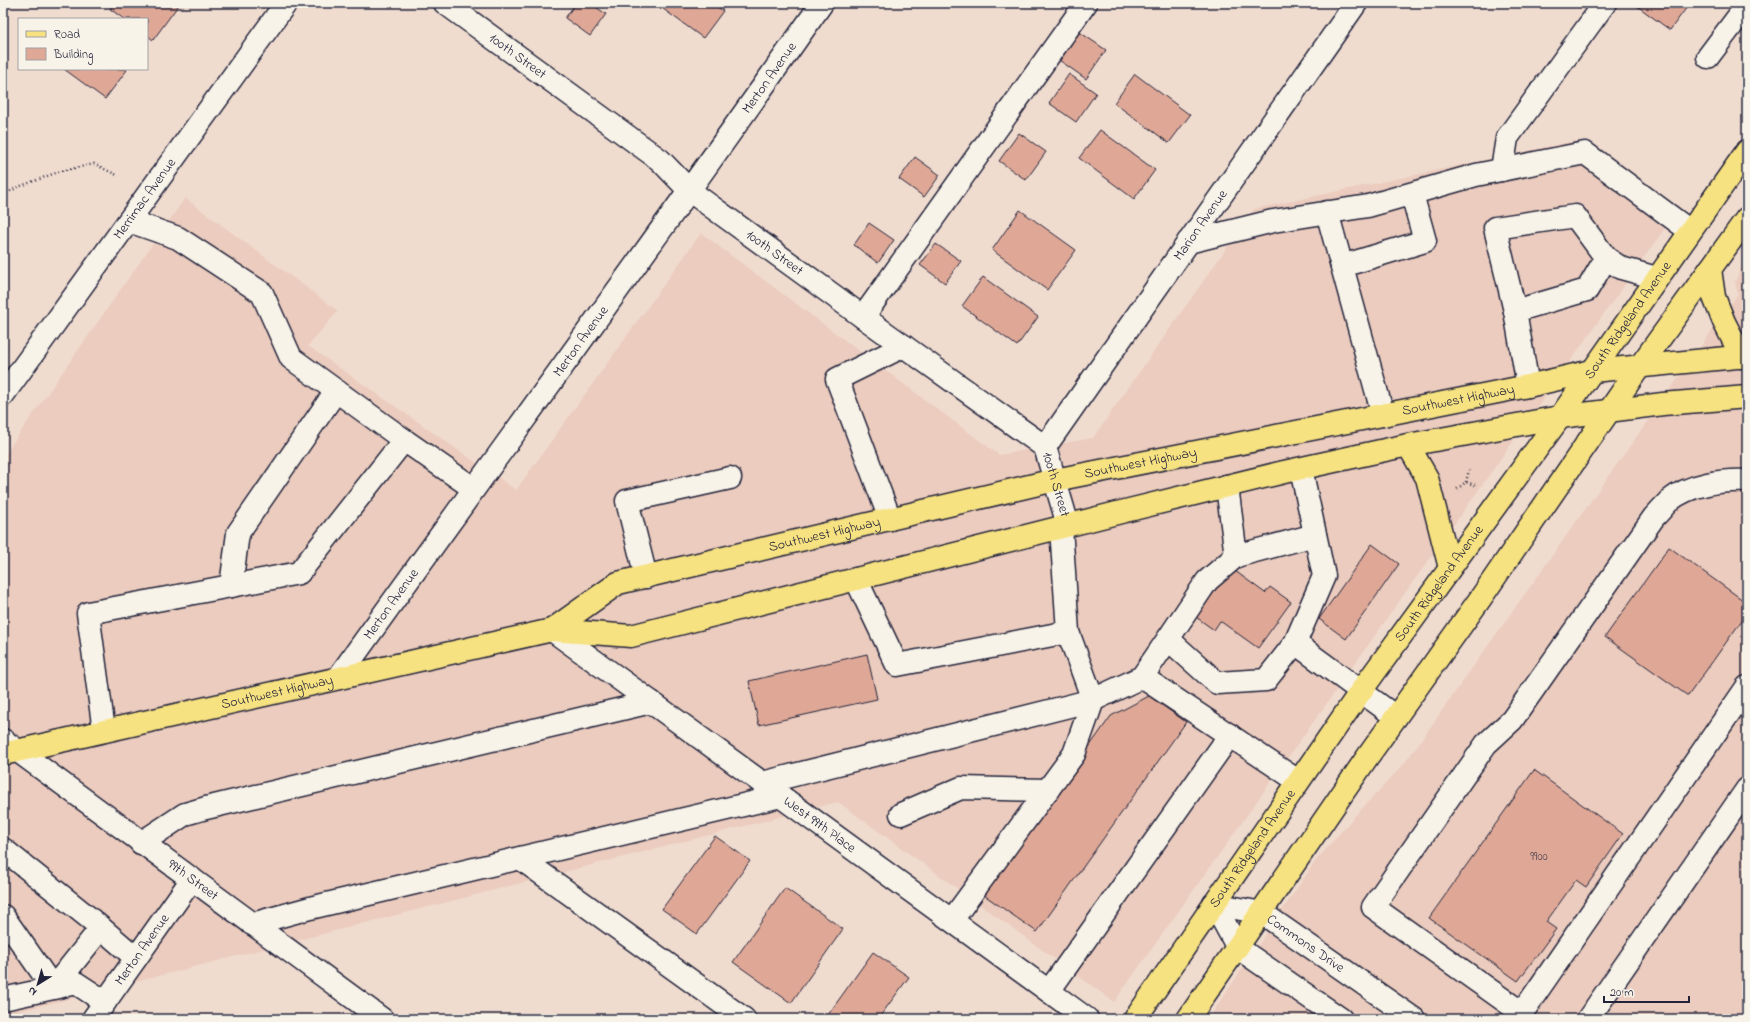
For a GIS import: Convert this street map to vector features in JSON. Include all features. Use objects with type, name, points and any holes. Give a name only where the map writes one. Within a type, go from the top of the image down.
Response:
[{"type":"main road","name":"South Ridgeland Avenue","points":[[1135,1019],[1361,691],[1560,417],[1747,151]]},
{"type":"main road","points":[[1188,1019],[1396,717],[1480,599],[1609,410],[1747,218]]},
{"type":"main road","points":[[1710,269],[1714,297],[1724,322],[1744,356]]},
{"type":"main road","name":"Southwest Highway","points":[[552,630],[618,583],[1055,480],[1528,386],[1592,371],[1744,356]]},
{"type":"main road","name":"Southwest Highway","points":[[8,748],[104,731],[552,630],[631,636],[1064,526],[1227,486],[1408,445],[1560,417],[1609,410],[1747,397]]},
{"type":"main road","points":[[1408,445],[1427,478],[1450,568]]},
{"type":"street","name":"Merrimac Avenue","points":[[3,395],[286,3]]},
{"type":"street","name":"100th Street","points":[[445,3],[660,160],[690,191],[1045,447],[1055,480],[1064,526],[1068,632],[1093,700]]},
{"type":"street","name":"Merton Avenue","points":[[338,678],[690,191],[822,3]]},
{"type":"street","points":[[863,317],[1086,3]]},
{"type":"street","name":"Marion Avenue","points":[[1045,447],[1356,3]]},
{"type":"street","points":[[1502,170],[1507,138],[1605,3]]},
{"type":"street","points":[[1708,57],[1747,5]]},
{"type":"street","points":[[1188,242],[1273,221],[1368,206],[1476,175],[1585,153],[1690,232]]},
{"type":"street","points":[[1342,266],[1425,241],[1412,194]]},
{"type":"street","points":[[1327,212],[1383,415]]},
{"type":"street","points":[[1528,386],[1515,311],[1495,228],[1575,216],[1606,258],[1621,268],[1658,278]]},
{"type":"street","points":[[129,221],[178,238],[262,294],[291,358],[404,440],[474,488]]},
{"type":"street","points":[[1515,311],[1587,290],[1606,258]]},
{"type":"street","points":[[890,519],[837,379],[904,346]]},
{"type":"street","points":[[231,586],[238,533],[336,391]]},
{"type":"street","points":[[104,731],[88,613],[299,573],[404,440]]},
{"type":"street","points":[[1168,639],[1218,683],[1266,680],[1295,642],[1324,576],[1301,469]]},
{"type":"street","points":[[646,577],[627,501],[730,478]]},
{"type":"street","points":[[1747,481],[1706,485],[1686,490],[1670,501],[1654,517],[1512,720],[1486,744],[1373,907],[1522,1013],[1747,687]]},
{"type":"street","points":[[1227,486],[1236,556]]},
{"type":"street","points":[[762,783],[1093,700],[1142,677],[1207,581],[1236,556],[1315,535]]},
{"type":"street","points":[[856,579],[897,665],[1068,632]]},
{"type":"street","name":"West 99th Place","points":[[552,630],[1087,1019]]},
{"type":"street","points":[[1295,642],[1396,717]]},
{"type":"street","points":[[1142,677],[1230,734],[1298,781]]},
{"type":"street","points":[[952,920],[1074,754],[1093,700]]},
{"type":"street","points":[[141,843],[184,814],[651,702]]},
{"type":"street","points":[[1049,991],[1230,734]]},
{"type":"street","name":"99th Street","points":[[8,748],[192,879],[382,1019]]},
{"type":"street","points":[[901,814],[961,788],[1048,790]]},
{"type":"street","points":[[1588,1019],[1747,789]]},
{"type":"street","points":[[252,924],[781,796]]},
{"type":"street","points":[[3,849],[136,958]]},
{"type":"street","points":[[520,858],[744,1019]]},
{"type":"street","name":"Merton Avenue","points":[[99,1011],[192,879]]},
{"type":"street","points":[[1214,904],[1238,948],[1341,1019]]},
{"type":"street","name":"Commons Drive","points":[[1214,904],[1262,913],[1414,1019]]},
{"type":"street","points":[[3,916],[53,988]]},
{"type":"street","points":[[53,988],[101,928]]},
{"type":"street","points":[[3,999],[76,983],[99,1011]]},
{"type":"path","points":[[3,195],[18,186],[61,171],[94,164],[117,176]]},
{"type":"path","points":[[1457,489],[1466,482],[1469,470]]},
{"type":"path","points":[[1466,482],[1475,485]]},
{"type":"shaded area","points":[[1574,141],[1680,207],[1114,1002],[838,802],[3,1015],[3,457],[185,198],[338,311],[308,346],[516,490],[701,233],[999,455],[1093,438],[1254,209]]},
{"type":"shaded area","points":[[1747,253],[1747,1019],[1208,1019],[1315,862],[1353,818],[1404,764],[1738,294],[1735,282]]},
{"type":"building","points":[[114,3],[180,3],[153,40],[148,36],[148,18],[123,18],[110,9]]},
{"type":"building","points":[[576,3],[590,3],[606,14],[590,36],[565,18]]},
{"type":"building","points":[[655,3],[712,3],[723,11],[703,38]]},
{"type":"building","points":[[1633,3],[1690,3],[1670,30]]},
{"type":"building","points":[[1078,31],[1106,50],[1086,79],[1059,60]]},
{"type":"building","points":[[65,70],[127,70],[105,99]]},
{"type":"building","points":[[1069,74],[1096,93],[1076,122],[1049,103]]},
{"type":"building","points":[[1135,74],[1190,115],[1169,143],[1114,103]]},
{"type":"building","points":[[1100,130],[1155,170],[1134,199],[1079,158]]},
{"type":"building","points":[[1019,133],[1046,152],[1026,180],[999,161]]},
{"type":"building","points":[[915,157],[940,175],[924,197],[899,179]]},
{"type":"building","points":[[1020,210],[1076,250],[1047,290],[992,250]]},
{"type":"building","points":[[869,223],[894,240],[878,263],[854,245]]},
{"type":"building","points":[[936,244],[961,261],[945,283],[920,265]]},
{"type":"building","points":[[983,277],[1038,317],[1017,346],[962,306]]},
{"type":"building","points":[[1372,544],[1399,564],[1346,639],[1319,619]]},
{"type":"building","points":[[1669,547],[1747,603],[1747,613],[1688,696],[1605,637]]},
{"type":"building","points":[[1231,568],[1265,593],[1270,587],[1291,602],[1258,648],[1220,621],[1214,630],[1196,617]]},
{"type":"building","points":[[867,654],[877,699],[759,725],[749,681]]},
{"type":"building","points":[[1149,696],[1186,722],[1037,932],[984,895],[1111,716]]},
{"type":"building","points":[[1534,770],[1623,834],[1586,887],[1576,880],[1546,922],[1556,929],[1518,981],[1429,918]]},
{"type":"building","points":[[715,836],[750,861],[697,934],[662,909]]},
{"type":"building","points":[[785,888],[843,929],[791,1003],[733,962]]},
{"type":"building","points":[[873,952],[909,977],[878,1019],[825,1019]]}]
